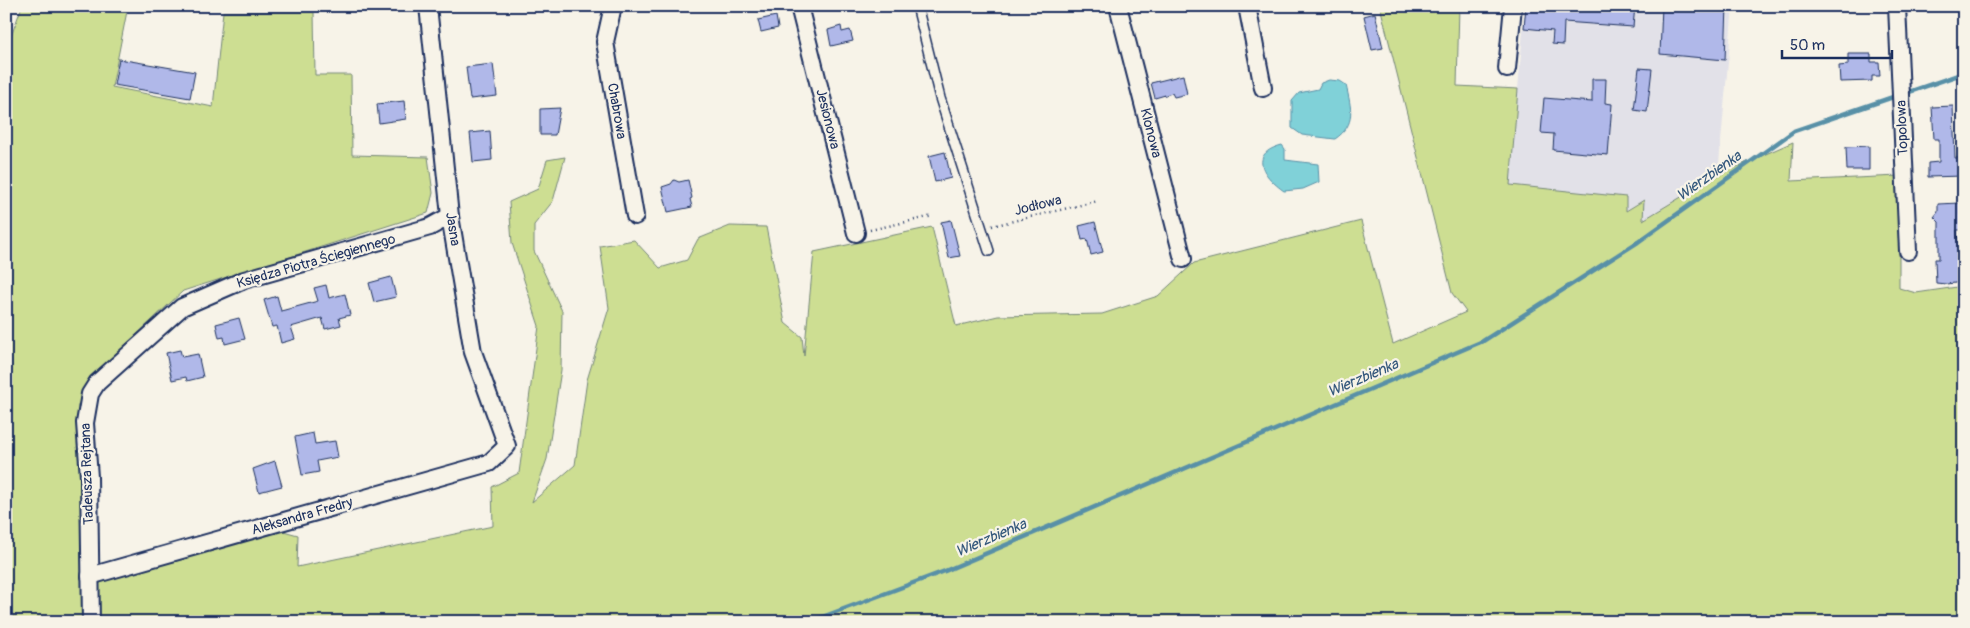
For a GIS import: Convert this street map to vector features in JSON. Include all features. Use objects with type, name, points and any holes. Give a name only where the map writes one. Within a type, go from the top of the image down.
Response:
[{"type":"street","name":"Jasna","points":[[428,6],[450,216],[473,352],[507,446]]},
{"type":"street","name":"Chabrowa","points":[[613,6],[605,42],[635,216]]},
{"type":"street","name":"Jesionowa","points":[[799,6],[856,232]]},
{"type":"street","name":"Klonowa","points":[[1118,6],[1183,260]]},
{"type":"street","points":[[1247,6],[1263,88]]},
{"type":"street","points":[[1507,69],[1513,6]]},
{"type":"street","name":"Topolowa","points":[[1898,6],[1908,250]]},
{"type":"street","name":"Księdza Piotra Ściegiennego","points":[[182,307],[244,280],[430,227],[450,216]]},
{"type":"street","name":"Tadeusza Rejtana","points":[[91,622],[89,477],[85,423],[90,394],[98,383],[182,307]]},
{"type":"street","name":"Aleksandra Fredry","points":[[90,576],[489,464],[507,446]]},
{"type":"lane","points":[[917,6],[940,98],[990,251]]},
{"type":"path","name":"Jodłowa","points":[[983,229],[1098,201]]},
{"type":"path","points":[[856,232],[933,216]]},
{"type":"shaded area","points":[[1525,6],[1733,6],[1718,175],[1643,220],[1644,200],[1625,211],[1626,202],[1510,185]]},
{"type":"green space","points":[[22,6],[128,6],[112,87],[213,107],[223,12],[314,12],[315,75],[351,75],[352,155],[428,157],[433,193],[428,213],[183,291],[88,380],[78,406],[85,476],[86,570],[265,526],[298,535],[297,567],[493,526],[492,487],[519,473],[539,326],[512,243],[509,202],[538,189],[547,160],[565,157],[553,201],[534,225],[534,251],[562,311],[561,370],[547,459],[532,502],[575,465],[587,380],[609,308],[600,246],[634,240],[660,268],[687,260],[698,239],[730,226],[766,227],[785,323],[802,337],[804,356],[814,252],[932,227],[956,326],[998,316],[1102,314],[1158,296],[1194,263],[1361,221],[1393,344],[1466,312],[1452,293],[1380,6],[1459,6],[1457,86],[1518,89],[1510,185],[1626,197],[1626,211],[1644,200],[1643,220],[1718,175],[1793,142],[1791,181],[1899,176],[1899,288],[1916,293],[1964,286],[1964,622],[6,622],[6,50]]},
{"type":"water","points":[[1329,80],[1340,81],[1346,85],[1351,108],[1347,127],[1335,139],[1302,135],[1292,128],[1292,101],[1299,93],[1318,89],[1321,83]]},
{"type":"water","points":[[1282,145],[1285,149],[1285,160],[1318,164],[1319,182],[1303,189],[1284,191],[1270,179],[1262,166],[1262,160],[1271,149]]},
{"type":"building","points":[[1526,6],[1635,6],[1633,27],[1564,22],[1563,45],[1552,44],[1553,31],[1524,28]]},
{"type":"building","points":[[1662,6],[1727,6],[1725,60],[1660,54]]},
{"type":"building","points":[[1375,13],[1383,48],[1372,50],[1364,16]]},
{"type":"building","points":[[776,16],[778,28],[761,32],[758,20]]},
{"type":"building","points":[[841,26],[842,32],[850,30],[853,41],[831,46],[828,30]]},
{"type":"building","points":[[1848,54],[1871,54],[1871,62],[1879,62],[1880,76],[1872,76],[1872,81],[1840,82],[1839,66],[1848,65]]},
{"type":"building","points":[[119,59],[195,72],[190,98],[114,85]]},
{"type":"building","points":[[493,64],[497,96],[470,99],[466,67]]},
{"type":"building","points":[[1639,68],[1652,69],[1647,112],[1634,110]]},
{"type":"building","points":[[1183,75],[1187,94],[1174,97],[1172,93],[1155,98],[1151,83]]},
{"type":"building","points":[[1592,79],[1606,79],[1605,103],[1612,104],[1608,155],[1553,150],[1554,134],[1541,133],[1544,98],[1592,102]]},
{"type":"building","points":[[404,101],[406,119],[379,123],[377,104]]},
{"type":"building","points":[[1953,106],[1955,158],[1962,158],[1963,176],[1928,177],[1928,163],[1939,162],[1939,139],[1934,139],[1932,107]]},
{"type":"building","points":[[560,108],[555,135],[540,135],[540,109]]},
{"type":"building","points":[[490,131],[492,160],[473,162],[470,133]]},
{"type":"building","points":[[1869,146],[1869,170],[1847,170],[1846,147]]},
{"type":"building","points":[[945,152],[951,178],[935,182],[929,156]]},
{"type":"building","points":[[674,180],[679,182],[688,180],[692,207],[668,212],[662,187],[671,184]]},
{"type":"building","points":[[1960,203],[1960,215],[1964,221],[1961,224],[1961,230],[1957,230],[1959,257],[1963,257],[1964,282],[1936,283],[1935,259],[1939,259],[1939,222],[1934,217],[1938,212],[1938,204]]},
{"type":"building","points":[[951,220],[960,256],[949,258],[941,222]]},
{"type":"building","points":[[1095,222],[1103,252],[1091,255],[1087,239],[1082,240],[1079,226]]},
{"type":"building","points":[[391,277],[396,297],[374,302],[369,283]]},
{"type":"building","points":[[326,285],[329,298],[345,294],[350,315],[339,318],[341,325],[325,329],[322,318],[291,327],[295,339],[281,343],[277,326],[272,327],[264,300],[277,296],[281,311],[318,301],[314,288]]},
{"type":"building","points":[[239,318],[245,339],[225,344],[224,337],[219,338],[216,324]]},
{"type":"building","points":[[180,350],[182,357],[198,354],[203,377],[187,381],[186,377],[172,380],[166,353]]},
{"type":"building","points":[[313,433],[315,444],[335,441],[338,457],[317,461],[319,472],[302,475],[295,437]]},
{"type":"building","points":[[275,461],[282,486],[259,492],[253,469]]},
{"type":"waterway","name":"Wierzbienka","points":[[1909,92],[1964,73]]},
{"type":"waterway","name":"Wierzbienka","points":[[809,622],[945,571],[1483,341],[1638,242],[1794,131],[1893,97]]}]
